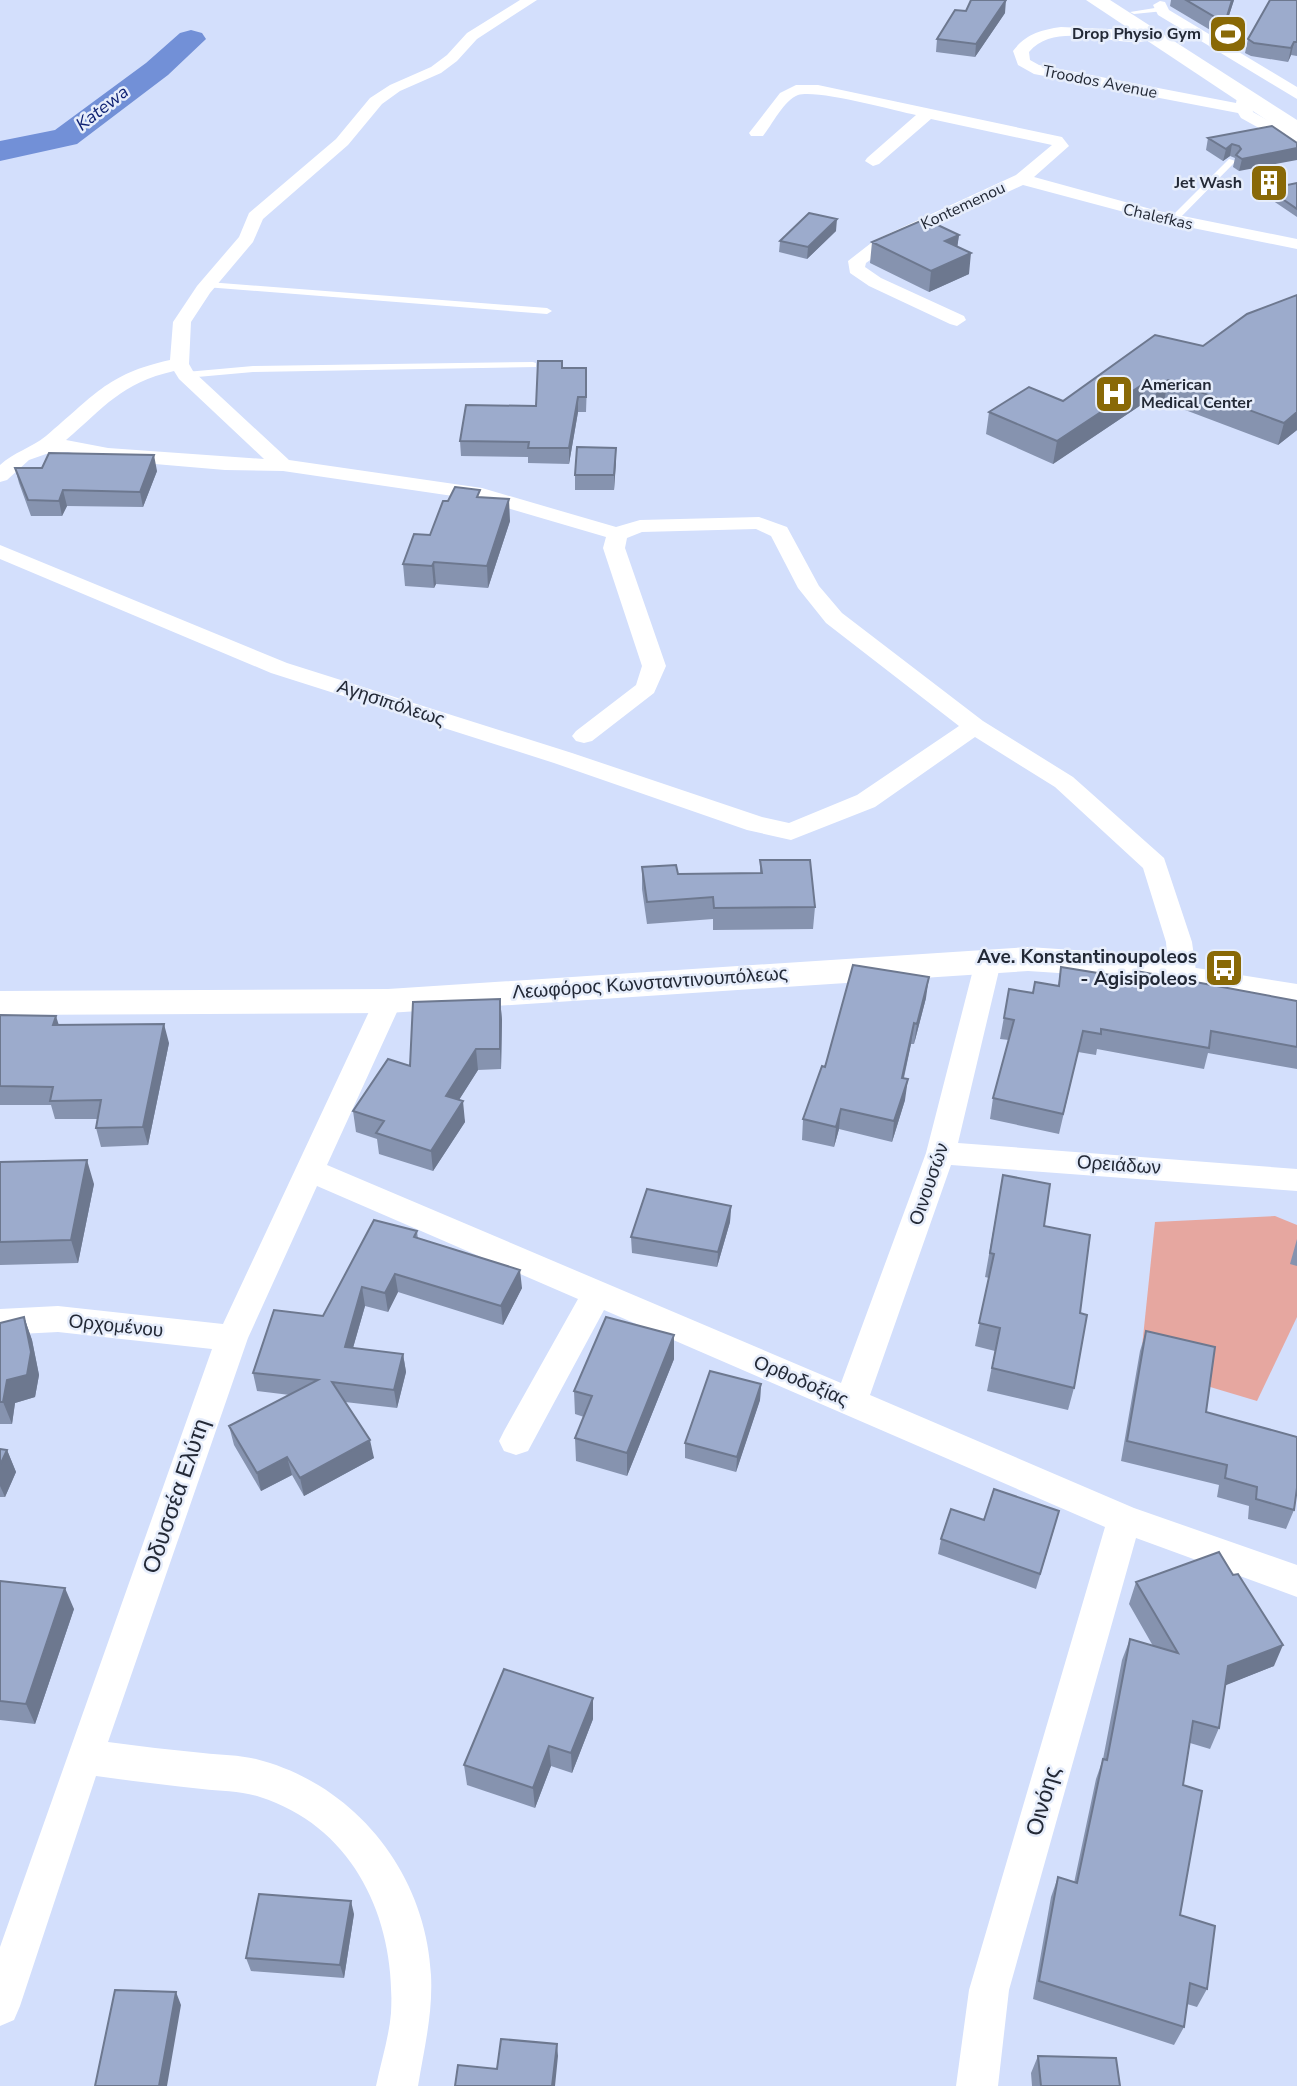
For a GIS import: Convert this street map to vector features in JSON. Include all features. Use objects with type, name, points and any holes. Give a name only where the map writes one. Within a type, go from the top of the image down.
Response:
[{"type":"main road","points":[[1096,0],[1150,35],[1244,103],[1297,130]]},
{"type":"main road","points":[[1115,0],[1155,5],[1297,114]]},
{"type":"street","points":[[283,465],[182,369],[182,323],[208,285],[247,238],[255,217],[342,142],[376,101],[395,88],[436,70],[452,58],[472,36],[530,0]]},
{"type":"street","points":[[1155,5],[1297,94]]},
{"type":"street","name":"Troodos Avenue","points":[[1150,35],[1124,38],[1059,30],[1034,37],[1021,51],[1023,62],[1034,69],[1244,103]]},
{"type":"street","points":[[1274,79],[1297,75]]},
{"type":"street","points":[[757,132],[786,96],[796,90],[818,90],[928,113]]},
{"type":"street","points":[[1244,103],[1256,121],[1297,144]]},
{"type":"street","points":[[873,160],[928,113]]},
{"type":"street","name":"Kontemenou","points":[[928,113],[1056,140],[1061,146],[1022,179],[881,244],[857,261],[856,269],[875,282],[957,320]]},
{"type":"street","name":"Chalefkas","points":[[1022,179],[1080,198],[1173,220],[1297,244]]},
{"type":"street","points":[[0,476],[22,456],[43,448],[68,430],[117,385],[138,374],[182,369]]},
{"type":"street","points":[[43,448],[68,446],[108,454],[225,464],[283,465],[482,494],[617,534],[640,526],[759,523],[779,531],[809,589],[834,618],[975,726],[1064,782],[1155,864],[1179,942],[1183,978]]},
{"type":"street","points":[[584,736],[646,688],[654,666],[614,548],[617,534]]},
{"type":"street","name":"Αγησιπόλεως","points":[[0,551],[279,668],[563,758],[756,824],[791,832],[866,801],[975,726]]},
{"type":"street","name":"Λεωφόρος Κωνσταντινουπόλεως","points":[[0,1003],[388,1001],[1028,959],[1089,963],[1297,996]]},
{"type":"street","name":"Οινουσών","points":[[850,1402],[941,1153],[988,962]]},
{"type":"street","name":"Οδυσσέα Ελύτη","points":[[0,2006],[84,1757],[232,1338],[388,1001]]},
{"type":"street","name":"Ορειάδων","points":[[941,1153],[1297,1180]]},
{"type":"street","name":"Ορθοδοξίας","points":[[309,1170],[1124,1519],[1297,1581]]},
{"type":"street","points":[[516,1441],[597,1294]]},
{"type":"street","name":"Ορχομένου","points":[[0,1322],[58,1319],[232,1338]]},
{"type":"street","name":"Οινόης","points":[[977,2086],[989,1990],[1124,1519]]},
{"type":"street","points":[[84,1757],[258,1778],[304,1796],[345,1824],[378,1866],[400,1912],[409,1966],[411,2012],[397,2086]]},
{"type":"lane","points":[[1173,220],[1232,161]]},
{"type":"lane","points":[[208,285],[547,312]]},
{"type":"lane","points":[[182,369],[534,365]]},
{"type":"shaded area","points":[[1275,1216],[1297,1225],[1297,1317],[1257,1401],[1140,1366],[1155,1222]]},
{"type":"building","points":[[971,0],[1006,0],[976,44],[937,39],[955,10],[966,11]]},
{"type":"building","points":[[1186,0],[1232,0],[1225,23]]},
{"type":"building","points":[[1270,0],[1297,0],[1297,42],[1294,42],[1291,48],[1254,43],[1248,39]]},
{"type":"building","points":[[1272,126],[1297,143],[1297,148],[1242,159],[1236,155],[1241,149],[1239,146],[1232,144],[1226,149],[1208,138]]},
{"type":"building","points":[[1297,183],[1297,209],[1268,189]]},
{"type":"building","points":[[809,213],[837,219],[808,247],[780,241]]},
{"type":"building","points":[[925,219],[959,235],[945,241],[971,253],[931,271],[872,242]]},
{"type":"building","points":[[1297,295],[1297,412],[1284,423],[1168,380],[1157,388],[1145,383],[1057,441],[989,412],[1029,387],[1063,401],[1155,335],[1203,346],[1247,314]]},
{"type":"building","points":[[538,361],[562,361],[562,368],[586,368],[586,397],[578,397],[569,448],[528,448],[529,442],[460,441],[466,405],[536,406]]},
{"type":"building","points":[[577,447],[616,448],[614,475],[575,475]]},
{"type":"building","points":[[49,453],[154,455],[140,492],[63,490],[59,501],[28,500],[15,468],[42,468]]},
{"type":"building","points":[[455,487],[480,490],[477,497],[509,499],[487,566],[434,562],[432,566],[403,564],[414,534],[430,535],[443,501],[448,501]]},
{"type":"building","points":[[760,860],[810,860],[815,907],[714,908],[713,897],[647,902],[642,867],[676,865],[678,874],[762,873]]},
{"type":"building","points":[[853,965],[929,977],[917,1024],[914,1023],[902,1078],[908,1079],[894,1121],[841,1109],[836,1127],[803,1119],[822,1066],[825,1067]]},
{"type":"building","points":[[1061,967],[1135,979],[1136,971],[1297,1001],[1297,1047],[1211,1031],[1209,1048],[1101,1029],[1101,1034],[1083,1031],[1063,1114],[993,1098],[1014,1020],[1004,1018],[1009,989],[1033,993],[1035,982],[1059,986]]},
{"type":"building","points":[[500,999],[500,1049],[476,1049],[446,1096],[463,1101],[431,1151],[376,1133],[384,1121],[353,1111],[388,1059],[410,1066],[413,1002]]},
{"type":"building","points":[[0,1015],[56,1016],[53,1025],[164,1024],[143,1127],[96,1128],[101,1100],[50,1101],[53,1087],[0,1086]]},
{"type":"building","points":[[87,1160],[71,1240],[0,1242],[0,1162]]},
{"type":"building","points":[[1003,1175],[1050,1184],[1044,1226],[1090,1235],[1080,1313],[1087,1315],[1074,1388],[992,1368],[1000,1328],[979,1323],[994,1254],[990,1253]]},
{"type":"building","points":[[647,1189],[731,1206],[718,1252],[631,1237]]},
{"type":"building","points":[[374,1220],[417,1231],[414,1237],[520,1270],[501,1306],[395,1274],[385,1293],[362,1287],[345,1347],[403,1354],[394,1390],[332,1382],[370,1440],[300,1478],[287,1457],[257,1473],[229,1426],[318,1380],[253,1373],[274,1310],[323,1316]]},
{"type":"building","points":[[24,1317],[31,1352],[27,1375],[7,1380],[3,1402],[0,1402],[0,1323]]},
{"type":"building","points":[[606,1317],[674,1335],[627,1453],[575,1438],[592,1396],[574,1391]]},
{"type":"building","points":[[1146,1331],[1215,1347],[1206,1412],[1297,1437],[1294,1510],[1256,1499],[1257,1487],[1225,1478],[1227,1465],[1127,1441]]},
{"type":"building","points":[[710,1371],[761,1384],[737,1457],[685,1443]]},
{"type":"building","points":[[0,1449],[7,1450],[0,1465]]},
{"type":"building","points":[[994,1489],[1059,1511],[1040,1574],[941,1539],[951,1509],[984,1520]]},
{"type":"building","points":[[1219,1552],[1233,1575],[1238,1574],[1283,1645],[1228,1666],[1219,1728],[1193,1721],[1183,1785],[1202,1791],[1180,1915],[1215,1926],[1207,1989],[1190,1983],[1184,2027],[1039,1981],[1058,1877],[1077,1883],[1103,1759],[1107,1760],[1130,1639],[1178,1653],[1136,1582]]},
{"type":"building","points":[[0,1581],[65,1588],[26,1704],[0,1701]]},
{"type":"building","points":[[504,1669],[593,1698],[571,1753],[549,1746],[533,1788],[464,1765]]},
{"type":"building","points":[[259,1894],[351,1901],[340,1965],[246,1958]]},
{"type":"building","points":[[115,1990],[176,1992],[159,2086],[95,2086]]},
{"type":"building","points":[[501,2039],[557,2044],[552,2086],[455,2086],[458,2065],[497,2069]]},
{"type":"building","points":[[1038,2056],[1116,2058],[1120,2086],[1041,2086]]},
{"type":"waterway","name":"Katewa","points":[[0,151],[66,137],[157,69],[191,39]]},
{"type":"place","name":"Drop Physio Gym","points":[[1228,34]]},
{"type":"place","name":"Jet Wash","points":[[1269,183]]},
{"type":"place","name":"American Medical Center","points":[[1114,394]]},
{"type":"place","name":"Ave. Konstantinoupoleos - Agisipoleos","points":[[1224,968]]}]
